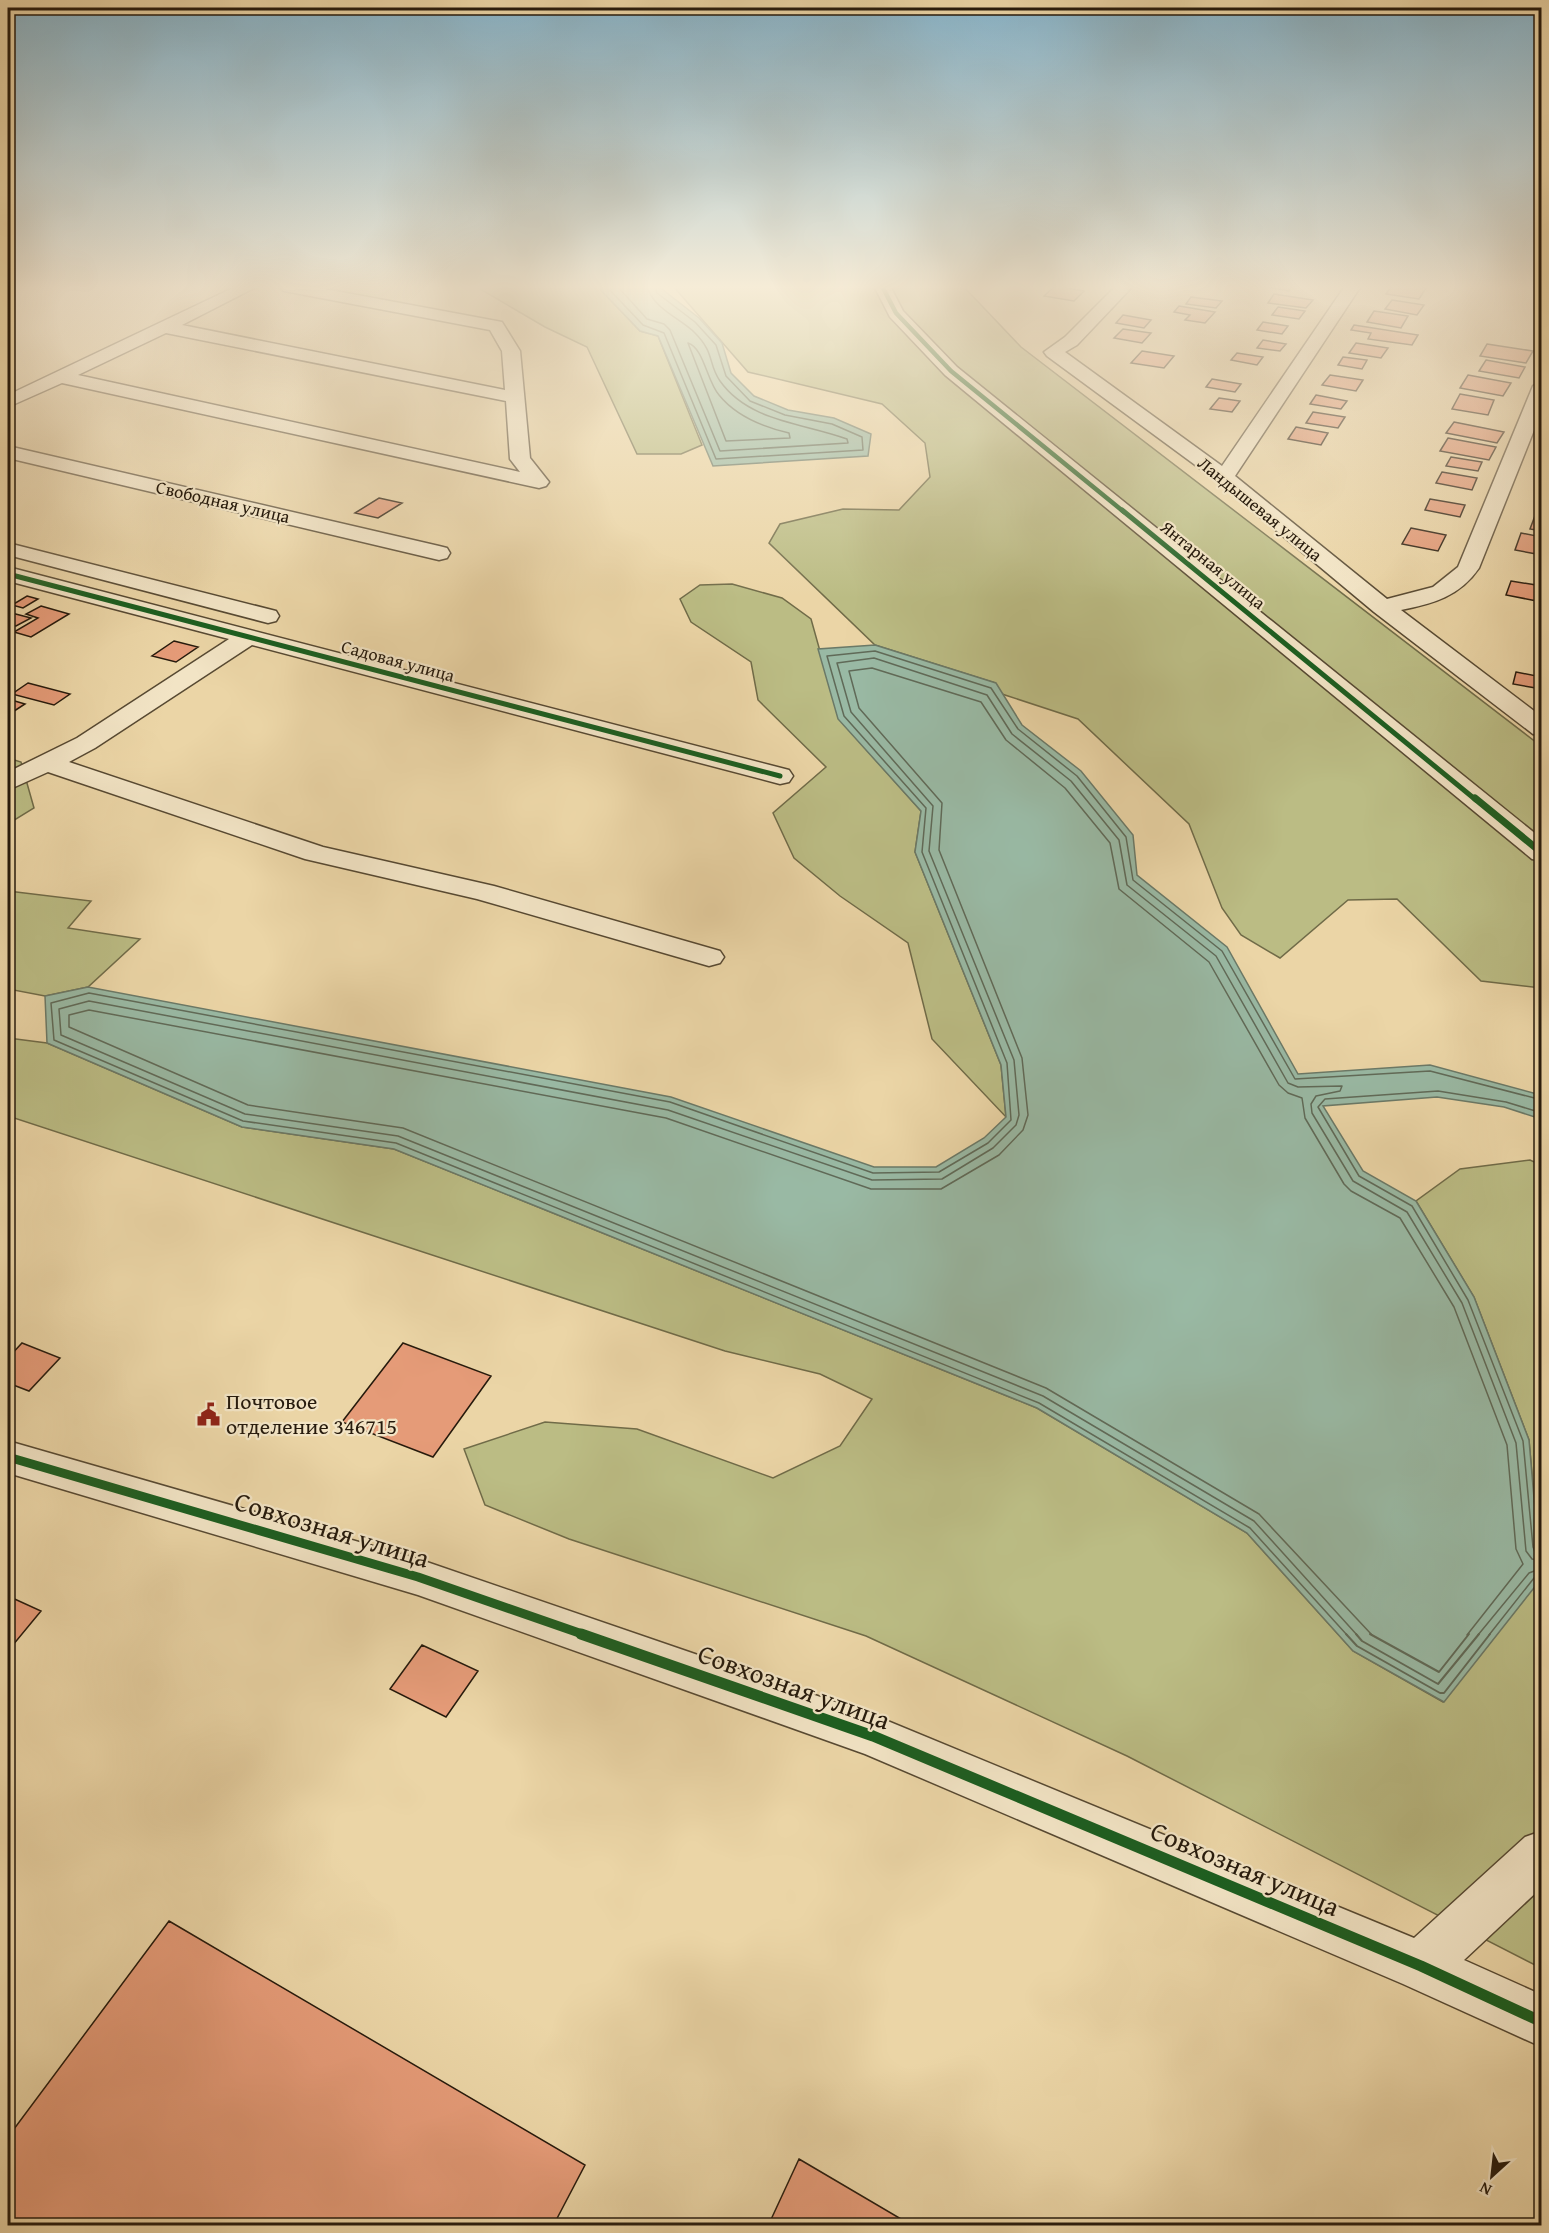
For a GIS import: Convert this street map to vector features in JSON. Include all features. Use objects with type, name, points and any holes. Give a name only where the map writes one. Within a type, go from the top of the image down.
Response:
[{"type":"street","points":[[8,402],[33,390]]},
{"type":"street","points":[[120,390],[539,482],[520,459],[513,390]]},
{"type":"street","points":[[479,390],[513,397]]},
{"type":"street","name":"Янтарная улица","points":[[975,390],[1542,853]]},
{"type":"street","name":"Ландышевая улица","points":[[1105,390],[1224,477],[1382,608],[1542,729]]},
{"type":"street","points":[[1224,477],[1283,390]]},
{"type":"street","points":[[1382,608],[1425,598],[1459,583],[1468,568],[1540,390]]},
{"type":"street","name":"Свободная улица","points":[[8,452],[439,553]]},
{"type":"street","points":[[8,549],[268,615]]},
{"type":"street","name":"Садовая улица","points":[[8,574],[780,776]]},
{"type":"street","points":[[8,782],[86,743],[249,637]]},
{"type":"street","points":[[47,763],[315,853],[484,892],[709,957]]},
{"type":"street","name":"Совхозная улица","points":[[8,1457],[418,1577],[873,1736],[1421,1965],[1542,2022]]},
{"type":"street","points":[[1421,1965],[1542,1854]]},
{"type":"green space","points":[[607,390],[680,390],[702,445],[681,454],[637,454]]},
{"type":"green space","points":[[824,390],[1077,390],[1541,746],[1541,988],[1481,981],[1397,899],[1348,900],[1280,958],[1241,935],[1222,908],[1189,824],[1078,719],[1002,694],[995,683],[875,645],[769,543],[780,524],[843,509],[899,510],[930,477],[925,443],[882,404]]},
{"type":"green space","points":[[732,584],[782,598],[811,619],[839,719],[921,811],[915,852],[1001,1065],[1006,1117],[932,1039],[908,943],[840,896],[794,858],[773,813],[826,767],[758,700],[751,662],[691,622],[680,599],[700,585]]},
{"type":"green space","points":[[8,758],[21,762],[34,808],[8,824]]},
{"type":"green space","points":[[8,891],[91,901],[68,928],[140,939],[88,987],[45,996],[8,989]]},
{"type":"green space","points":[[8,1038],[47,1043],[242,1127],[394,1149],[1037,1408],[1247,1533],[1353,1651],[1443,1702],[1541,1578],[1541,1968],[1127,1756],[866,1636],[569,1539],[485,1505],[464,1449],[545,1422],[637,1429],[773,1478],[840,1446],[872,1399],[820,1374],[725,1351],[8,1116]]},
{"type":"green space","points":[[1530,1160],[1541,1165],[1541,1578],[1529,1440],[1474,1297],[1416,1201],[1460,1169]]},
{"type":"water","points":[[681,390],[748,390],[754,396],[788,410],[834,418],[871,434],[868,456],[713,466]]},
{"type":"water","points":[[875,645],[996,683],[1022,725],[1081,771],[1133,835],[1137,875],[1227,947],[1298,1074],[1430,1065],[1541,1095],[1541,1119],[1504,1107],[1437,1097],[1323,1106],[1363,1171],[1416,1201],[1474,1297],[1529,1440],[1541,1579],[1444,1702],[1353,1651],[1247,1533],[1037,1408],[394,1149],[242,1127],[47,1043],[45,996],[88,987],[671,1097],[874,1167],[936,1167],[984,1138],[1006,1117],[1001,1065],[915,852],[921,811],[838,719],[818,649]]},
{"type":"building","points":[[1472,390],[1507,390],[1503,396]]},
{"type":"building","points":[[1460,394],[1494,400],[1488,415],[1452,409]]},
{"type":"building","points":[[1316,395],[1347,401],[1341,409],[1310,404]]},
{"type":"building","points":[[1219,398],[1240,401],[1232,412],[1210,409]]},
{"type":"building","points":[[1313,412],[1345,417],[1338,428],[1306,423]]},
{"type":"building","points":[[1454,422],[1504,432],[1497,443],[1446,433]]},
{"type":"building","points":[[1296,427],[1328,433],[1321,445],[1288,439]]},
{"type":"building","points":[[1448,438],[1496,447],[1489,460],[1440,451]]},
{"type":"building","points":[[1451,457],[1482,462],[1478,471],[1446,466]]},
{"type":"building","points":[[1442,472],[1477,478],[1472,490],[1436,483]]},
{"type":"building","points":[[379,498],[402,503],[378,518],[355,513]]},
{"type":"building","points":[[1430,499],[1465,505],[1460,517],[1425,510]]},
{"type":"building","points":[[1536,513],[1542,514],[1542,531],[1530,529]]},
{"type":"building","points":[[1411,528],[1446,535],[1438,551],[1402,544]]},
{"type":"building","points":[[1521,533],[1542,537],[1542,555],[1515,550]]},
{"type":"building","points":[[1511,581],[1542,586],[1542,602],[1506,595]]},
{"type":"building","points":[[27,596],[38,599],[23,608],[12,605]]},
{"type":"building","points":[[41,606],[69,614],[31,637],[14,632],[38,618],[26,614]]},
{"type":"building","points":[[8,612],[31,618],[16,626],[8,625]]},
{"type":"building","points":[[174,641],[198,647],[176,662],[152,656]]},
{"type":"building","points":[[1516,672],[1542,677],[1542,689],[1513,684]]},
{"type":"building","points":[[28,683],[70,694],[54,705],[12,694]]},
{"type":"building","points":[[8,699],[25,704],[8,715]]},
{"type":"building","points":[[22,1343],[60,1358],[29,1391],[8,1383],[8,1358]]},
{"type":"building","points":[[403,1343],[491,1376],[433,1457],[342,1422]]},
{"type":"building","points":[[8,1596],[41,1611],[8,1651]]},
{"type":"building","points":[[422,1645],[478,1671],[446,1717],[390,1689]]},
{"type":"building","points":[[169,1921],[585,2165],[553,2226],[8,2226],[8,2137]]},
{"type":"building","points":[[799,2159],[913,2226],[768,2226]]},
{"type":"cycle path","points":[[975,390],[1542,853]]},
{"type":"cycle path","points":[[8,574],[780,776]]},
{"type":"cycle path","points":[[8,1457],[418,1577],[873,1736],[1421,1966],[1542,2022]]},
{"type":"place","name":"Почтовое отделение 346715","points":[[208,1414]]}]
